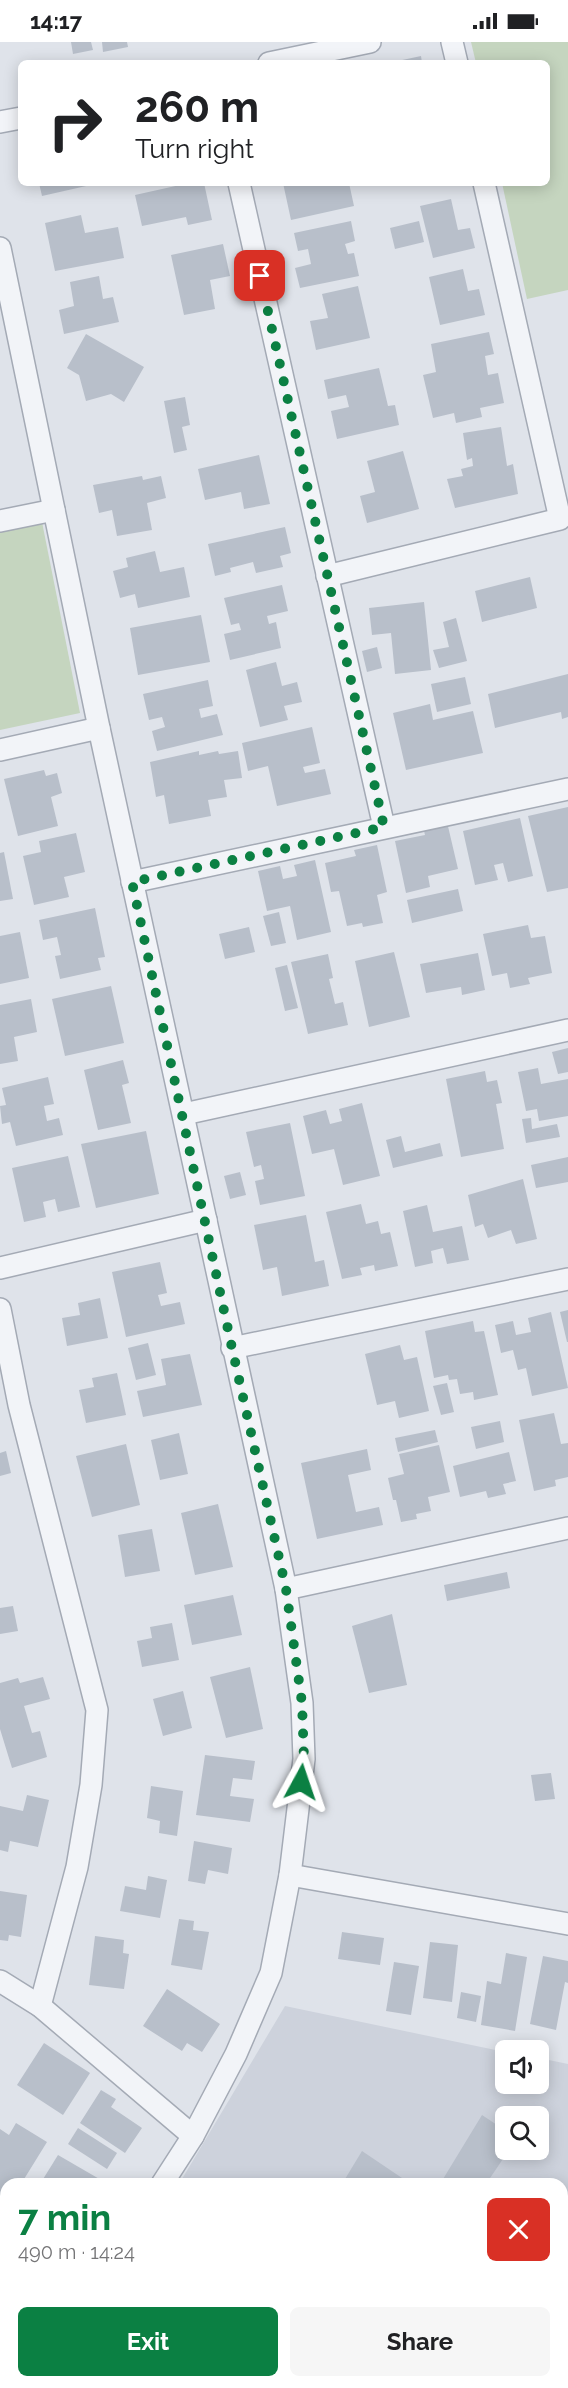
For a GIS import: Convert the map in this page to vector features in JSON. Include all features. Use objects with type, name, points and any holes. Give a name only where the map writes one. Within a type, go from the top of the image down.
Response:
[{"type":"street","points":[[283,60],[370,42]]},
{"type":"street","points":[[452,42],[456,60]]},
{"type":"street","points":[[0,122],[18,119]]},
{"type":"street","points":[[240,186],[384,827]]},
{"type":"street","points":[[327,576],[560,519],[485,186]]},
{"type":"street","points":[[1,258],[99,728],[286,1589],[302,1703],[304,1759],[290,1875],[271,1973],[236,2054],[193,2136],[166,2178]]},
{"type":"street","points":[[0,522],[54,510]]},
{"type":"street","points":[[0,750],[99,728]]},
{"type":"street","points":[[132,882],[568,789]]},
{"type":"street","points":[[184,1114],[568,1030]]},
{"type":"street","points":[[0,1268],[206,1220]]},
{"type":"street","points":[[232,1348],[568,1279]]},
{"type":"street","points":[[0,1309],[10,1406],[97,1710],[91,1785],[77,1867],[40,2006]]},
{"type":"street","points":[[286,1589],[568,1528]]},
{"type":"street","points":[[290,1875],[568,1924]]},
{"type":"street","points":[[0,1981],[40,2006],[193,2136]]},
{"type":"shaded area","points":[[285,2006],[495,2050],[495,2094],[549,2094],[549,2060],[568,2064],[568,2178],[183,2178]]},
{"type":"green space","points":[[471,42],[568,42],[568,290],[527,299],[503,186],[550,186],[550,60],[475,60]]},
{"type":"green space","points":[[42,522],[80,713],[0,730],[0,531]]},
{"type":"building","points":[[71,42],[91,42],[93,50],[73,54]]},
{"type":"building","points":[[102,42],[127,42],[128,47],[103,52]]},
{"type":"building","points":[[421,56],[422,60],[402,60]]},
{"type":"building","points":[[40,186],[86,186],[42,196]]},
{"type":"building","points":[[176,186],[205,186],[212,220],[188,225],[186,217],[142,226],[135,195]]},
{"type":"building","points":[[284,186],[350,186],[354,206],[291,220]]},
{"type":"building","points":[[451,199],[458,230],[470,228],[475,248],[433,258],[420,206]]},
{"type":"building","points":[[81,215],[85,233],[118,227],[124,258],[55,271],[45,223]]},
{"type":"building","points":[[351,221],[355,241],[345,244],[348,254],[354,253],[359,276],[300,288],[295,268],[311,264],[308,249],[298,251],[294,233]]},
{"type":"building","points":[[419,221],[424,242],[395,249],[390,228]]},
{"type":"building","points":[[223,244],[230,276],[210,280],[215,309],[184,315],[171,255]]},
{"type":"building","points":[[463,269],[468,291],[479,289],[485,315],[440,325],[429,277]]},
{"type":"building","points":[[99,276],[103,299],[113,297],[119,322],[64,334],[59,310],[74,306],[70,282]]},
{"type":"building","points":[[358,286],[370,338],[316,350],[310,321],[328,318],[322,294]]},
{"type":"building","points":[[489,332],[494,354],[485,356],[488,375],[498,373],[504,403],[480,408],[482,417],[456,423],[454,413],[433,418],[423,375],[436,372],[431,344]]},
{"type":"building","points":[[86,334],[144,367],[124,402],[111,394],[86,401],[79,375],[67,368]]},
{"type":"building","points":[[379,368],[388,406],[395,405],[399,425],[337,439],[331,411],[349,407],[346,395],[328,399],[324,380]]},
{"type":"building","points":[[185,397],[190,425],[182,427],[187,450],[174,453],[164,401]]},
{"type":"building","points":[[501,427],[507,466],[513,464],[518,494],[455,508],[447,479],[463,476],[461,469],[473,466],[472,458],[467,460],[463,433]]},
{"type":"building","points":[[403,451],[419,509],[367,523],[360,496],[375,492],[367,461]]},
{"type":"building","points":[[259,455],[270,504],[244,509],[241,492],[205,500],[198,469]]},
{"type":"building","points":[[142,476],[143,480],[161,476],[166,498],[147,503],[152,530],[117,536],[112,510],[99,513],[93,485]]},
{"type":"building","points":[[285,527],[291,553],[280,556],[283,567],[256,573],[253,562],[230,568],[231,572],[215,576],[208,544]]},
{"type":"building","points":[[155,551],[160,572],[184,567],[190,597],[138,608],[135,594],[120,598],[113,571],[128,567],[126,558]]},
{"type":"building","points":[[530,577],[537,608],[482,622],[475,591]]},
{"type":"building","points":[[282,585],[288,611],[267,616],[269,624],[276,622],[281,648],[230,660],[224,634],[241,630],[239,623],[231,625],[224,598]]},
{"type":"building","points":[[424,602],[431,670],[395,674],[391,633],[372,635],[369,608]]},
{"type":"building","points":[[201,615],[210,662],[138,675],[130,628]]},
{"type":"building","points":[[456,618],[467,661],[439,668],[433,650],[449,647],[443,622]]},
{"type":"building","points":[[377,647],[382,668],[367,672],[362,651]]},
{"type":"building","points":[[276,662],[282,686],[297,682],[302,702],[284,706],[288,720],[260,727],[246,670]]},
{"type":"building","points":[[568,674],[568,717],[562,719],[561,712],[495,728],[488,694]]},
{"type":"building","points":[[465,677],[471,704],[437,712],[431,684]]},
{"type":"building","points":[[208,680],[213,706],[199,709],[201,718],[217,714],[223,735],[157,751],[152,731],[165,727],[162,717],[149,720],[143,694]]},
{"type":"building","points":[[430,704],[433,720],[473,711],[483,753],[406,770],[393,713]]},
{"type":"building","points":[[312,727],[320,763],[303,767],[305,773],[325,769],[331,794],[277,806],[268,766],[248,771],[242,743]]},
{"type":"building","points":[[199,751],[199,755],[218,751],[219,754],[238,751],[242,778],[224,780],[227,797],[208,800],[211,816],[169,824],[164,795],[156,797],[150,762]]},
{"type":"building","points":[[44,770],[46,776],[57,773],[62,793],[51,797],[58,826],[18,836],[4,779]]},
{"type":"building","points":[[568,807],[568,888],[547,892],[528,816]]},
{"type":"building","points":[[520,818],[533,876],[508,882],[503,863],[494,865],[498,880],[475,885],[463,831]]},
{"type":"building","points":[[447,822],[458,869],[428,876],[430,887],[406,893],[395,841],[425,835],[423,827]]},
{"type":"building","points":[[76,833],[85,872],[64,877],[69,897],[34,905],[23,856],[41,852],[39,841]]},
{"type":"building","points":[[377,845],[387,892],[377,895],[383,923],[363,927],[362,923],[347,926],[339,891],[331,892],[325,863],[356,856],[354,850]]},
{"type":"building","points":[[4,852],[13,899],[0,901],[0,853]]},
{"type":"building","points":[[315,860],[331,932],[297,940],[290,906],[267,911],[258,871],[280,866],[283,879],[297,876],[294,865]]},
{"type":"building","points":[[458,889],[463,911],[412,923],[407,900]]},
{"type":"building","points":[[95,908],[105,957],[98,958],[101,970],[60,979],[55,956],[61,955],[57,937],[43,940],[39,920]]},
{"type":"building","points":[[279,912],[286,943],[271,946],[263,916]]},
{"type":"building","points":[[528,925],[531,938],[545,936],[552,973],[528,978],[530,984],[510,988],[507,973],[492,976],[483,934]]},
{"type":"building","points":[[249,927],[255,952],[225,959],[219,934]]},
{"type":"building","points":[[20,932],[29,978],[0,984],[0,936]]},
{"type":"building","points":[[394,952],[410,1017],[369,1027],[355,961]]},
{"type":"building","points":[[478,953],[485,990],[462,995],[461,987],[426,993],[420,964]]},
{"type":"building","points":[[328,954],[333,978],[329,979],[335,1004],[343,1002],[348,1025],[308,1034],[291,962]]},
{"type":"building","points":[[287,965],[298,1008],[285,1011],[275,968]]},
{"type":"building","points":[[111,986],[124,1043],[65,1056],[52,999]]},
{"type":"building","points":[[31,999],[37,1032],[14,1037],[18,1061],[0,1064],[0,1005]]},
{"type":"building","points":[[568,1048],[568,1072],[558,1074],[552,1052]]},
{"type":"building","points":[[123,1060],[129,1083],[122,1085],[131,1123],[98,1130],[84,1070]]},
{"type":"building","points":[[538,1068],[541,1084],[568,1079],[568,1116],[539,1121],[537,1109],[526,1111],[518,1072]]},
{"type":"building","points":[[485,1071],[487,1082],[497,1080],[502,1103],[496,1104],[504,1149],[461,1157],[446,1079]]},
{"type":"building","points":[[48,1077],[54,1104],[44,1106],[47,1121],[59,1118],[63,1135],[16,1146],[10,1122],[2,1124],[0,1106],[6,1105],[2,1088]]},
{"type":"building","points":[[362,1103],[380,1176],[343,1185],[334,1149],[312,1154],[303,1116],[326,1110],[330,1124],[342,1121],[339,1109]]},
{"type":"building","points":[[531,1118],[532,1129],[557,1124],[560,1137],[526,1143],[522,1119]]},
{"type":"building","points":[[290,1123],[305,1196],[260,1205],[255,1181],[264,1179],[261,1165],[254,1167],[246,1132]]},
{"type":"building","points":[[146,1131],[159,1194],[96,1208],[81,1144]]},
{"type":"building","points":[[401,1136],[405,1152],[440,1143],[443,1156],[393,1168],[386,1140]]},
{"type":"building","points":[[68,1156],[80,1207],[58,1212],[55,1199],[43,1202],[46,1217],[24,1222],[12,1168]]},
{"type":"building","points":[[568,1157],[568,1182],[536,1188],[531,1165]]},
{"type":"building","points":[[240,1172],[246,1195],[230,1199],[224,1176]]},
{"type":"building","points":[[523,1179],[537,1239],[516,1244],[511,1230],[488,1238],[483,1224],[475,1227],[468,1195]]},
{"type":"building","points":[[361,1204],[366,1224],[378,1221],[381,1234],[390,1232],[398,1266],[375,1271],[374,1265],[360,1268],[362,1275],[342,1279],[326,1212]]},
{"type":"building","points":[[427,1205],[433,1232],[462,1226],[469,1260],[447,1264],[443,1248],[431,1251],[433,1263],[415,1267],[403,1211]]},
{"type":"building","points":[[306,1215],[315,1262],[324,1260],[329,1286],[282,1296],[277,1267],[263,1270],[254,1225]]},
{"type":"building","points":[[160,1262],[167,1293],[158,1295],[161,1306],[180,1302],[185,1324],[126,1337],[112,1272]]},
{"type":"building","points":[[100,1298],[108,1338],[67,1346],[62,1318],[80,1315],[78,1303]]},
{"type":"building","points":[[568,1310],[568,1342],[567,1342],[560,1312]]},
{"type":"building","points":[[551,1312],[568,1388],[532,1396],[526,1368],[518,1370],[513,1350],[501,1353],[495,1325],[513,1321],[516,1335],[531,1332],[528,1318]]},
{"type":"building","points":[[473,1321],[475,1332],[484,1331],[498,1395],[474,1400],[473,1392],[460,1394],[457,1379],[449,1380],[448,1375],[434,1378],[425,1331]]},
{"type":"building","points":[[148,1343],[156,1375],[136,1380],[128,1348]]},
{"type":"building","points":[[400,1345],[404,1360],[417,1357],[429,1411],[399,1418],[395,1401],[377,1405],[365,1354]]},
{"type":"building","points":[[190,1354],[202,1405],[143,1417],[137,1391],[166,1385],[161,1359]]},
{"type":"building","points":[[117,1373],[126,1415],[86,1423],[79,1390],[94,1387],[92,1378]]},
{"type":"building","points":[[447,1383],[454,1412],[441,1415],[433,1386]]},
{"type":"building","points":[[554,1413],[561,1444],[568,1443],[568,1477],[555,1480],[556,1486],[534,1491],[519,1420]]},
{"type":"building","points":[[500,1421],[504,1442],[476,1449],[471,1427]]},
{"type":"building","points":[[435,1430],[438,1442],[398,1452],[395,1438]]},
{"type":"building","points":[[179,1433],[188,1474],[160,1480],[151,1440]]},
{"type":"building","points":[[126,1444],[140,1505],[92,1517],[76,1456]]},
{"type":"building","points":[[439,1445],[450,1492],[428,1497],[431,1511],[416,1514],[417,1519],[401,1522],[388,1478],[404,1474],[399,1454]]},
{"type":"building","points":[[367,1449],[371,1470],[348,1475],[356,1512],[379,1507],[383,1525],[317,1539],[301,1463]]},
{"type":"building","points":[[6,1451],[11,1473],[0,1476],[0,1453]]},
{"type":"building","points":[[509,1452],[516,1481],[503,1484],[506,1494],[488,1498],[486,1491],[460,1497],[453,1466]]},
{"type":"building","points":[[218,1504],[233,1567],[195,1575],[181,1513]]},
{"type":"building","points":[[152,1529],[160,1571],[125,1577],[118,1535]]},
{"type":"building","points":[[507,1572],[510,1588],[447,1601],[444,1585]]},
{"type":"building","points":[[233,1595],[242,1635],[192,1645],[184,1605]]},
{"type":"building","points":[[13,1606],[18,1631],[0,1634],[0,1608]]},
{"type":"building","points":[[392,1614],[407,1685],[369,1693],[352,1626]]},
{"type":"building","points":[[172,1623],[179,1660],[142,1667],[137,1641],[152,1638],[150,1627]]},
{"type":"building","points":[[250,1667],[263,1729],[226,1738],[210,1677]]},
{"type":"building","points":[[43,1677],[50,1699],[24,1706],[32,1733],[40,1731],[47,1757],[12,1768],[0,1729],[0,1683],[18,1678],[20,1683]]},
{"type":"building","points":[[183,1691],[192,1728],[163,1736],[153,1699]]},
{"type":"building","points":[[205,1755],[255,1761],[252,1780],[233,1778],[230,1796],[254,1799],[250,1822],[196,1815]]},
{"type":"building","points":[[551,1773],[555,1799],[535,1801],[531,1775]]},
{"type":"building","points":[[151,1786],[183,1791],[177,1836],[159,1833],[160,1821],[147,1818]]},
{"type":"building","points":[[27,1795],[49,1800],[38,1847],[10,1841],[8,1852],[0,1850],[0,1806],[23,1811]]},
{"type":"building","points":[[194,1841],[232,1848],[228,1874],[208,1870],[205,1884],[188,1881]]},
{"type":"building","points":[[148,1876],[167,1880],[160,1918],[120,1911],[125,1886],[146,1890]]},
{"type":"building","points":[[0,1891],[27,1895],[21,1937],[9,1935],[8,1941],[0,1940]]},
{"type":"building","points":[[179,1919],[194,1921],[193,1930],[209,1932],[202,1970],[171,1965]]},
{"type":"building","points":[[342,1932],[384,1938],[380,1965],[338,1959]]},
{"type":"building","points":[[95,1936],[124,1940],[123,1953],[129,1954],[124,1989],[89,1985]]},
{"type":"building","points":[[430,1942],[458,1945],[452,2002],[423,1998]]},
{"type":"building","points":[[506,1953],[527,1957],[515,2031],[481,2025],[487,1981],[501,1984]]},
{"type":"building","points":[[543,1956],[568,1961],[568,1983],[565,1982],[556,2030],[530,2024]]},
{"type":"building","points":[[394,1962],[419,1966],[411,2015],[386,2011]]},
{"type":"building","points":[[167,1989],[220,2024],[202,2052],[187,2043],[182,2051],[143,2026]]},
{"type":"building","points":[[461,1992],[481,1996],[476,2022],[457,2018]]},
{"type":"building","points":[[44,2043],[90,2073],[63,2115],[17,2085]]},
{"type":"building","points":[[101,2090],[116,2099],[111,2107],[142,2128],[125,2153],[80,2123]]},
{"type":"building","points":[[482,2115],[495,2124],[495,2160],[502,2160],[490,2178],[444,2178]]},
{"type":"building","points":[[16,2123],[47,2142],[25,2178],[0,2178],[0,2129],[9,2135]]},
{"type":"building","points":[[78,2128],[117,2153],[107,2169],[68,2144]]},
{"type":"building","points":[[362,2151],[402,2178],[346,2178]]},
{"type":"building","points":[[58,2155],[98,2178],[44,2178]]},
{"type":"route","points":[[260,276],[384,827],[132,882],[286,1589],[302,1703],[304,1759],[301,1782]]}]
